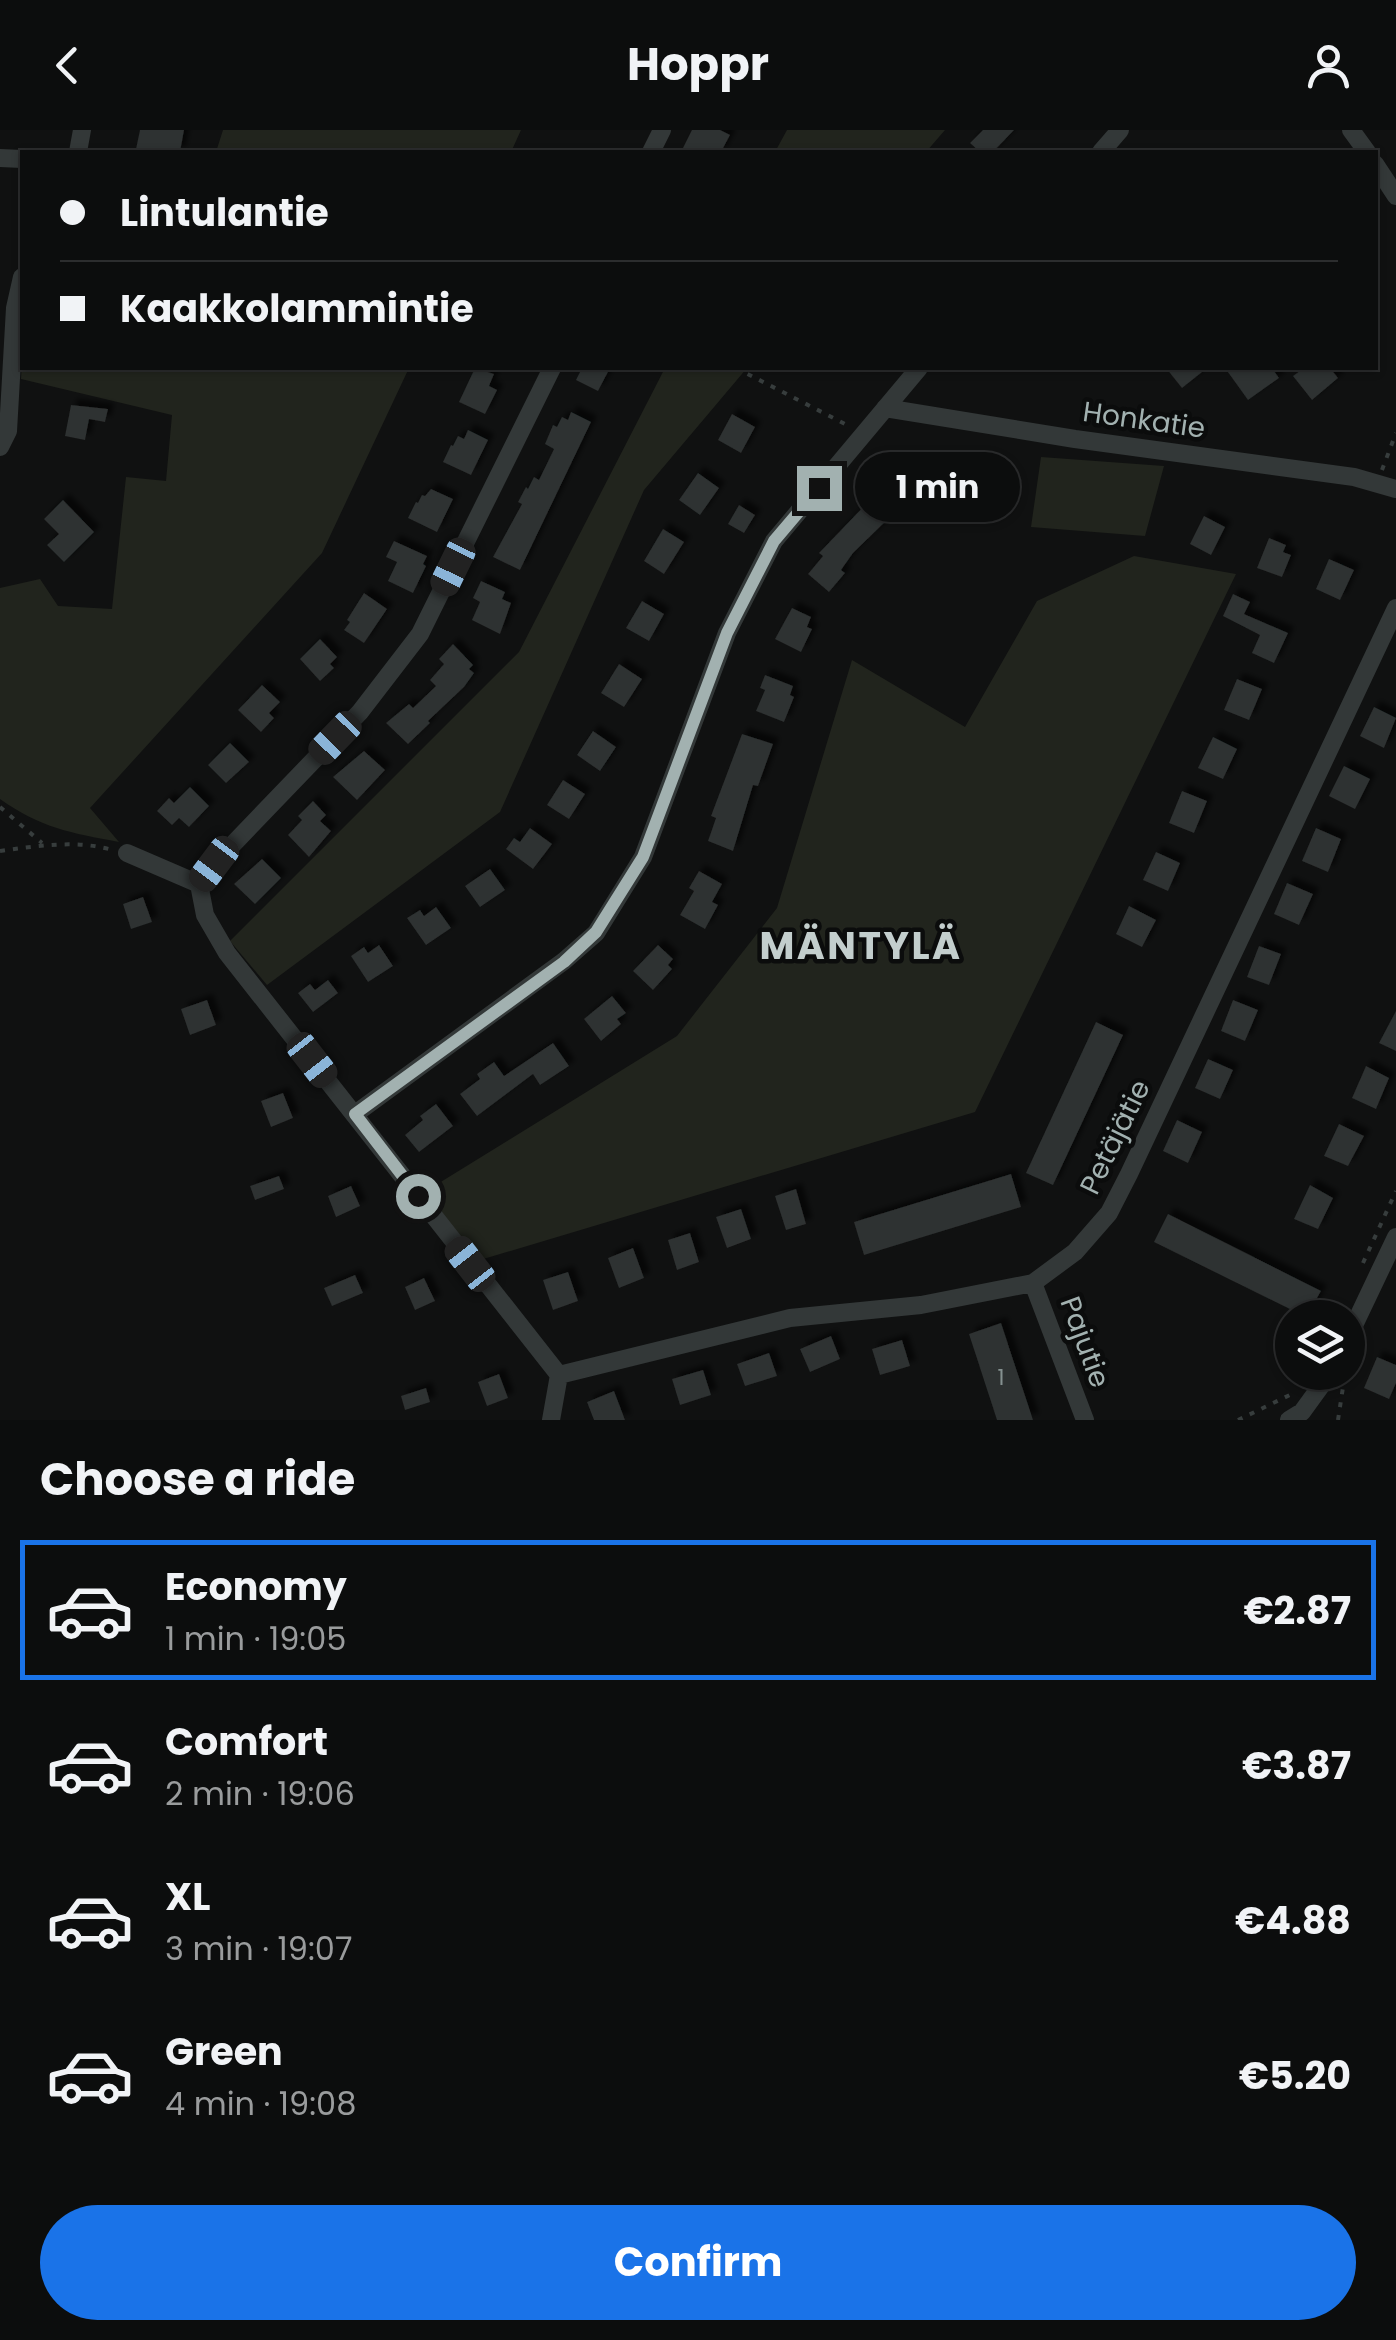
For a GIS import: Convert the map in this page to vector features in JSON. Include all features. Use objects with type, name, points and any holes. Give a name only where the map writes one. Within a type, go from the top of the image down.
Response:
[{"type":"street","points":[[1103,150],[1120,130]]},
{"type":"street","points":[[1378,169],[1396,196]]},
{"type":"street","points":[[0,447],[8,431],[15,308],[20,287]]},
{"type":"street","points":[[550,1420],[559,1375],[227,953],[205,914],[199,884],[360,712],[420,634],[551,370]]},
{"type":"street","points":[[355,1114],[564,962],[596,932],[643,857],[727,633],[774,541],[917,370]]},
{"type":"street","name":"Honkatie","points":[[885,408],[1075,439],[1354,477],[1396,489]]},
{"type":"street","name":"Petäjätie","points":[[559,1375],[790,1318],[921,1305],[1033,1284],[1075,1252],[1110,1213],[1396,608]]},
{"type":"street","points":[[127,853],[199,884]]},
{"type":"street","points":[[1365,1303],[1396,1238]]},
{"type":"street","name":"Pajutie","points":[[1033,1284],[1085,1420]]},
{"type":"street","points":[[1300,1417],[1319,1390]]},
{"type":"path","points":[[740,370],[864,434]]},
{"type":"path","points":[[1376,484],[1396,433]]},
{"type":"path","points":[[0,807],[44,845]]},
{"type":"path","points":[[0,851],[90,844],[127,853]]},
{"type":"path","points":[[1238,1420],[1294,1390]]},
{"type":"path","points":[[1338,1420],[1342,1390]]},
{"type":"shaded area","points":[[223,130],[521,130],[512,150],[217,150]]},
{"type":"shaded area","points":[[787,130],[945,130],[928,150],[776,150]]},
{"type":"shaded area","points":[[22,370],[408,370],[322,553],[90,808],[119,842],[57,828],[0,799],[0,588],[40,579],[58,606],[112,609],[126,477],[166,481],[172,415],[21,379]]},
{"type":"shaded area","points":[[664,370],[745,370],[644,490],[500,812],[267,985],[230,941],[519,652]]},
{"type":"shaded area","points":[[1041,457],[1164,466],[1145,536],[1031,527]]},
{"type":"shaded area","points":[[1134,556],[1236,574],[975,1112],[470,1263],[418,1196],[677,1036],[777,908],[852,660],[965,727],[1037,601]]},
{"type":"building","points":[[140,130],[184,130],[180,150],[136,149]]},
{"type":"building","points":[[692,130],[720,130],[730,135],[722,150],[682,150]]},
{"type":"building","points":[[983,130],[1014,130],[995,150],[978,150],[970,143]]},
{"type":"building","points":[[474,370],[494,374],[489,386],[497,390],[485,414],[459,402]]},
{"type":"building","points":[[581,370],[609,370],[598,391],[576,380]]},
{"type":"building","points":[[1168,370],[1204,370],[1182,388]]},
{"type":"building","points":[[1226,370],[1273,370],[1279,378],[1248,400]]},
{"type":"building","points":[[1301,370],[1332,370],[1338,378],[1312,400],[1293,376]]},
{"type":"building","points":[[71,405],[108,409],[105,422],[89,419],[85,440],[65,436]]},
{"type":"building","points":[[571,412],[591,422],[520,570],[493,557],[522,504],[518,502],[526,487],[534,477],[539,480],[554,449],[545,444],[553,425],[557,427],[562,417],[568,420]]},
{"type":"building","points":[[732,414],[755,427],[741,453],[718,440]]},
{"type":"building","points":[[468,430],[488,440],[471,475],[443,462],[458,436],[464,439]]},
{"type":"building","points":[[698,473],[719,488],[700,515],[679,500]]},
{"type":"building","points":[[879,484],[897,502],[883,516],[887,520],[853,553],[841,570],[845,573],[829,592],[808,574],[823,556],[819,553],[868,502],[864,498]]},
{"type":"building","points":[[431,489],[453,499],[437,532],[408,518],[416,502]]},
{"type":"building","points":[[63,500],[94,532],[64,562],[47,545],[59,534],[44,519]]},
{"type":"building","points":[[739,505],[755,515],[744,533],[728,524]]},
{"type":"building","points":[[1204,516],[1225,527],[1211,555],[1190,544]]},
{"type":"building","points":[[663,529],[684,542],[664,574],[644,561]]},
{"type":"building","points":[[1269,538],[1286,545],[1283,552],[1291,555],[1282,577],[1257,568]]},
{"type":"building","points":[[394,541],[427,556],[413,593],[388,581],[397,562],[386,557]]},
{"type":"building","points":[[1329,559],[1354,570],[1340,600],[1316,589]]},
{"type":"building","points":[[481,581],[505,592],[502,599],[511,603],[500,634],[472,620],[480,602],[473,598]]},
{"type":"building","points":[[364,593],[387,609],[364,643],[344,630]]},
{"type":"building","points":[[1233,594],[1250,602],[1244,614],[1288,633],[1274,663],[1252,653],[1260,635],[1223,616]]},
{"type":"building","points":[[642,601],[664,614],[649,641],[626,628]]},
{"type":"building","points":[[792,608],[811,617],[807,627],[812,629],[801,652],[775,639]]},
{"type":"building","points":[[320,639],[337,657],[330,664],[334,668],[320,681],[300,659]]},
{"type":"building","points":[[453,644],[473,665],[469,669],[474,673],[408,744],[386,723],[409,704],[413,708],[436,686],[430,680],[444,664],[439,659]]},
{"type":"building","points":[[619,664],[642,679],[624,707],[601,693]]},
{"type":"building","points":[[765,675],[793,686],[790,695],[794,697],[784,722],[756,711],[765,690],[760,688]]},
{"type":"building","points":[[1237,679],[1262,689],[1249,720],[1224,710]]},
{"type":"building","points":[[262,685],[280,702],[269,713],[274,718],[261,732],[238,710]]},
{"type":"building","points":[[1374,707],[1396,718],[1384,748],[1360,736]]},
{"type":"building","points":[[593,731],[616,747],[600,771],[577,755]]},
{"type":"building","points":[[742,734],[773,744],[758,786],[753,785],[733,851],[708,841],[716,818],[711,816]]},
{"type":"building","points":[[1213,737],[1237,749],[1223,779],[1198,768]]},
{"type":"building","points":[[230,743],[249,762],[226,783],[208,765]]},
{"type":"building","points":[[364,751],[385,770],[357,800],[333,777]]},
{"type":"building","points":[[1344,766],[1370,779],[1355,809],[1329,796]]},
{"type":"building","points":[[563,780],[585,794],[569,819],[547,805]]},
{"type":"building","points":[[190,787],[209,806],[189,827],[179,818],[172,825],[157,811],[169,798],[174,803]]},
{"type":"building","points":[[1182,791],[1207,801],[1194,833],[1169,823]]},
{"type":"building","points":[[313,801],[326,815],[320,821],[331,831],[309,857],[288,835],[302,820],[298,816]]},
{"type":"building","points":[[530,828],[552,844],[533,869],[506,849],[514,838],[520,842]]},
{"type":"building","points":[[1316,828],[1341,839],[1328,872],[1302,861]]},
{"type":"building","points":[[1156,852],[1180,863],[1168,891],[1143,880]]},
{"type":"building","points":[[262,859],[281,878],[255,904],[234,884]]},
{"type":"building","points":[[490,869],[505,890],[480,907],[465,886]]},
{"type":"building","points":[[699,871],[722,884],[712,902],[718,905],[705,929],[680,915],[694,891],[689,888]]},
{"type":"building","points":[[1287,883],[1313,894],[1299,925],[1274,914]]},
{"type":"building","points":[[143,897],[152,922],[131,929],[123,904]]},
{"type":"building","points":[[1129,906],[1156,920],[1142,947],[1116,934]]},
{"type":"building","points":[[436,907],[451,928],[426,945],[407,918],[420,910],[424,916]]},
{"type":"building","points":[[379,945],[393,966],[368,982],[351,956],[364,947],[368,953]]},
{"type":"building","points":[[658,945],[673,959],[668,965],[672,969],[653,990],[633,971]]},
{"type":"building","points":[[1259,946],[1281,954],[1269,985],[1247,977]]},
{"type":"building","points":[[328,980],[338,993],[313,1012],[298,993],[310,984],[315,990]]},
{"type":"building","points":[[612,996],[626,1013],[617,1019],[621,1024],[601,1041],[584,1019]]},
{"type":"building","points":[[207,1000],[216,1025],[190,1035],[181,1009]]},
{"type":"building","points":[[1233,1000],[1258,1010],[1245,1041],[1221,1031]]},
{"type":"building","points":[[1396,1011],[1396,1051],[1379,1043]]},
{"type":"building","points":[[1096,1022],[1123,1035],[1053,1185],[1026,1173]]},
{"type":"building","points":[[553,1043],[569,1066],[540,1085],[533,1074],[477,1116],[460,1094],[494,1062],[504,1076]]},
{"type":"building","points":[[1208,1059],[1233,1070],[1220,1099],[1195,1088]]},
{"type":"building","points":[[1366,1066],[1389,1078],[1376,1109],[1352,1098]]},
{"type":"building","points":[[283,1093],[293,1118],[271,1127],[261,1101]]},
{"type":"building","points":[[436,1104],[453,1126],[419,1152],[405,1135]]},
{"type":"building","points":[[1177,1120],[1202,1132],[1188,1163],[1163,1151]]},
{"type":"building","points":[[1339,1124],[1364,1136],[1348,1166],[1324,1156]]},
{"type":"building","points":[[1011,1174],[1021,1207],[864,1255],[854,1222]]},
{"type":"building","points":[[279,1176],[284,1189],[255,1200],[250,1186]]},
{"type":"building","points":[[1310,1185],[1333,1198],[1318,1229],[1294,1219]]},
{"type":"building","points":[[351,1186],[360,1206],[336,1217],[328,1196]]},
{"type":"building","points":[[796,1189],[806,1224],[786,1230],[775,1196]]},
{"type":"building","points":[[741,1209],[751,1239],[727,1248],[716,1217]]},
{"type":"building","points":[[1168,1214],[1321,1291],[1316,1300],[1275,1302],[1154,1242]]},
{"type":"building","points":[[690,1233],[699,1262],[677,1270],[668,1240]]},
{"type":"building","points":[[633,1248],[644,1278],[619,1288],[608,1258]]},
{"type":"building","points":[[568,1272],[578,1301],[553,1310],[543,1280]]},
{"type":"building","points":[[355,1275],[363,1293],[332,1306],[324,1288]]},
{"type":"building","points":[[424,1278],[435,1301],[415,1310],[405,1287]]},
{"type":"building","points":[[1001,1323],[1033,1420],[997,1420],[969,1334]]},
{"type":"building","points":[[831,1336],[840,1359],[810,1372],[800,1349]]},
{"type":"building","points":[[902,1340],[910,1366],[880,1375],[872,1349]]},
{"type":"building","points":[[769,1353],[777,1376],[745,1386],[737,1364]]},
{"type":"building","points":[[1377,1357],[1396,1365],[1396,1383],[1389,1399],[1365,1386]]},
{"type":"building","points":[[703,1370],[711,1395],[680,1405],[672,1379]]},
{"type":"building","points":[[499,1374],[508,1398],[487,1406],[478,1382]]},
{"type":"building","points":[[426,1388],[430,1402],[405,1410],[401,1396]]},
{"type":"building","points":[[614,1391],[625,1420],[594,1420],[587,1402]]},
{"type":"district","name":"MÄNTYLÄ","points":[[861,945]]},
{"type":"route","points":[[418,1196],[355,1114],[564,962],[596,932],[643,857],[727,633],[774,541],[819,488]]}]
